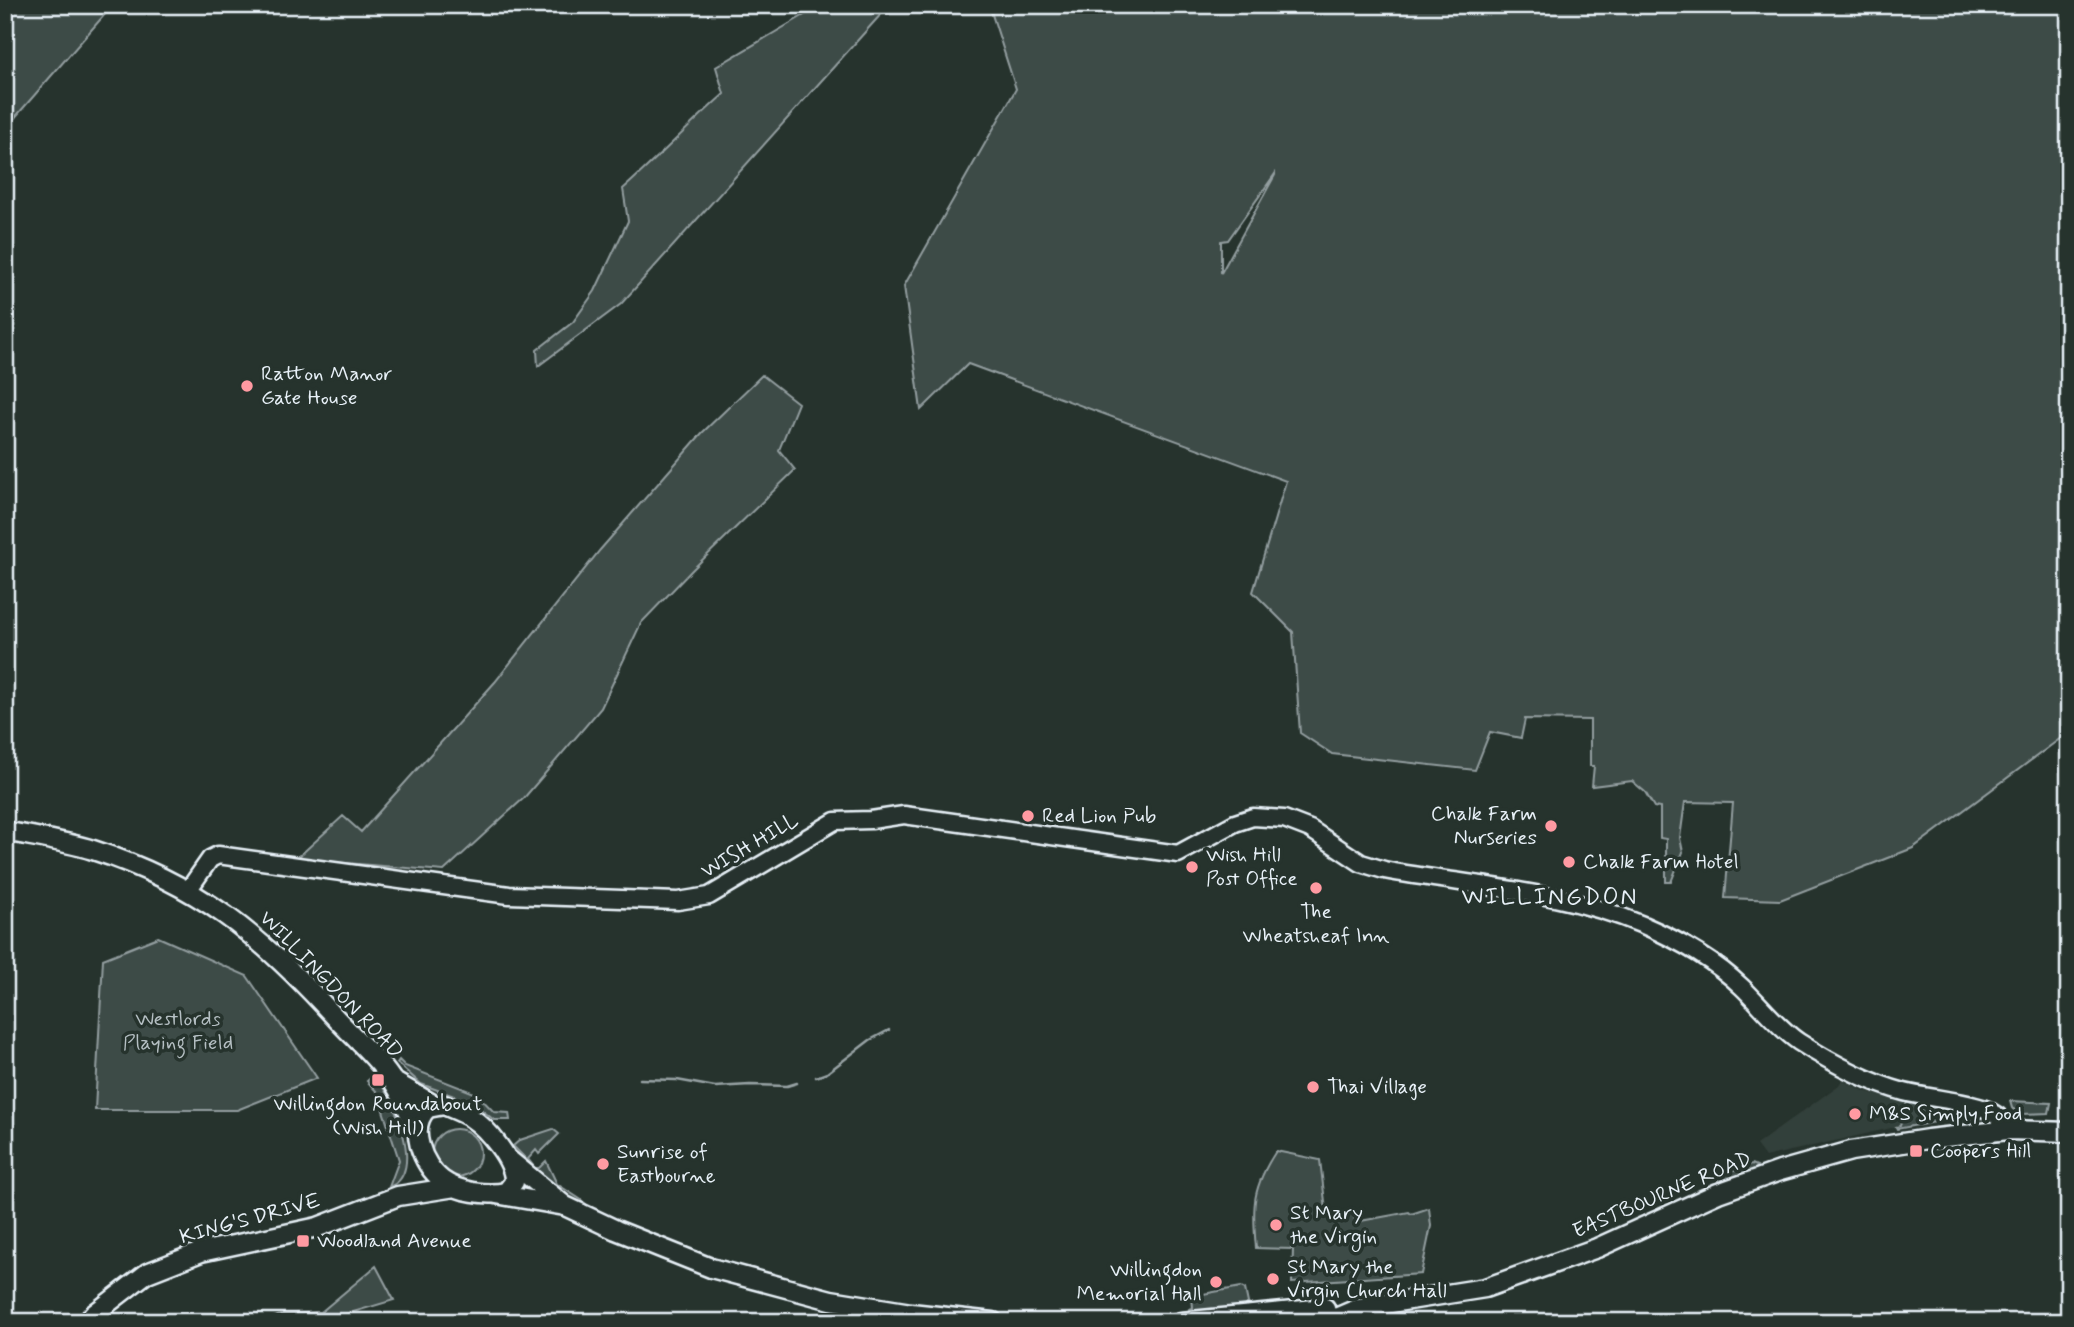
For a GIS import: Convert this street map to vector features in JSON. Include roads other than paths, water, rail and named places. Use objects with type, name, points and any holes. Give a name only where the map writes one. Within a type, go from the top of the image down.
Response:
[{"type":"main road","name":"WILLINGDON ROAD","points":[[5,831],[92,849],[160,875],[189,889],[236,920],[309,988],[393,1081],[407,1105],[422,1151]]},
{"type":"main road","name":"WILLINGDON ROAD","points":[[393,1081],[436,1106],[444,1105],[470,1117],[508,1159]]},
{"type":"main road","points":[[417,1131],[422,1113],[436,1106]]},
{"type":"main road","name":"EASTBOURNE ROAD","points":[[1181,1322],[1338,1307],[1359,1308],[1485,1287],[1597,1248],[1718,1193],[1839,1154],[1928,1139],[2008,1130],[2069,1132]]},
{"type":"main road","points":[[422,1151],[435,1174],[455,1188]]},
{"type":"main road","name":"KING'S DRIVE","points":[[398,1196],[414,1182],[419,1172],[422,1151]]},
{"type":"main road","points":[[494,1194],[506,1192],[514,1182],[513,1167],[508,1159]]},
{"type":"main road","points":[[508,1159],[565,1206],[616,1230],[711,1268],[831,1300],[911,1313],[993,1322]]},
{"type":"main road","name":"KING'S DRIVE","points":[[87,1322],[147,1273],[201,1252],[318,1227],[398,1196],[455,1188],[494,1194]]},
{"type":"main road","points":[[494,1194],[565,1206]]},
{"type":"main road","name":"EASTBOURNE ROAD","points":[[1306,1322],[1338,1317],[1359,1308]]},
{"type":"street","name":"WISH HILL","points":[[189,889],[210,859],[218,855],[509,895],[678,901],[709,896],[835,821],[871,820],[904,815],[1178,854],[1235,823],[1253,817],[1284,819],[1301,826],[1361,863],[1384,870],[1552,896],[1600,909],[1641,925],[1707,959],[1742,986],[1796,1040],[1833,1062],[1872,1082],[1988,1110],[1998,1116],[2008,1130]]},
{"type":"waterway","points":[[816,1077],[827,1073],[870,1040],[889,1030]]},
{"type":"waterway","points":[[640,1079],[677,1080],[715,1087],[787,1086],[797,1083]]},
{"type":"place","name":"Ratton Manor Gate House","points":[[247,386]]},
{"type":"place","name":"Red Lion Pub","points":[[1028,816]]},
{"type":"place","name":"Chalk Farm Nurseries","points":[[1551,826]]},
{"type":"place","name":"Chalk Farm Hotel","points":[[1569,862]]},
{"type":"place","name":"Wish Hill Post Office","points":[[1192,867]]},
{"type":"place","name":"The Wheatsheaf Inn","points":[[1316,888]]},
{"type":"place","name":"Willingdon Roundabout (Wish Hill)","points":[[378,1080]]},
{"type":"place","name":"Thai Village","points":[[1313,1087]]},
{"type":"place","name":"M&S Simply Food","points":[[1855,1114]]},
{"type":"place","name":"Coopers Hill","points":[[1916,1151]]},
{"type":"place","name":"Sunrise of Eastbourne","points":[[603,1164]]},
{"type":"place","name":"St Mary the Virgin","points":[[1276,1225]]},
{"type":"place","name":"Woodland Avenue","points":[[303,1241]]},
{"type":"place","name":"St Mary the Virgin Church Hall","points":[[1273,1279]]},
{"type":"place","name":"Willingdon Memorial Hall","points":[[1216,1282]]},
{"type":"district","name":"WILLINGDON","points":[[1550,897]]},
{"type":"park label","name":"Westlords Playing Field","points":[[178,1031]]}]
